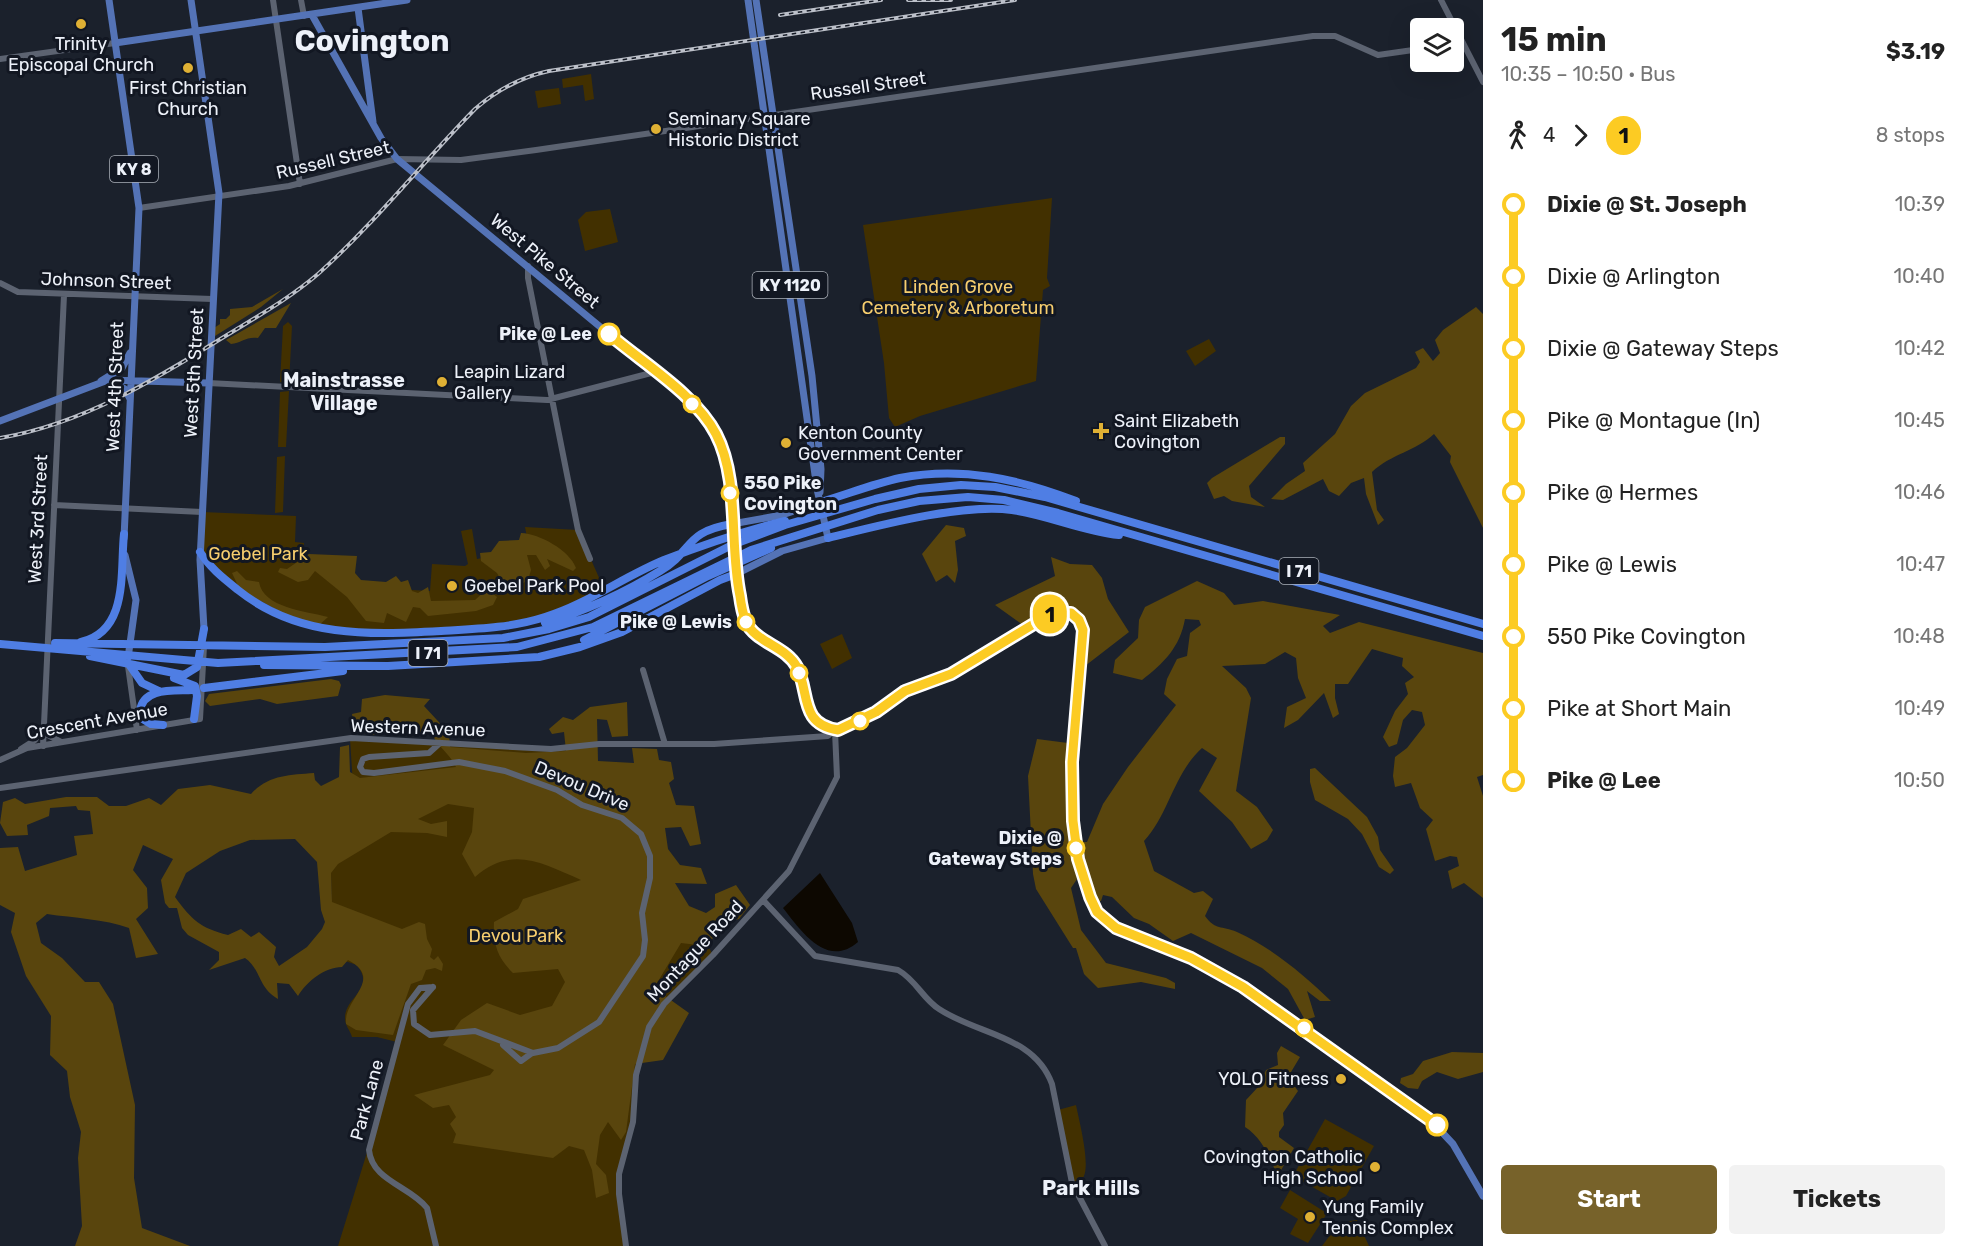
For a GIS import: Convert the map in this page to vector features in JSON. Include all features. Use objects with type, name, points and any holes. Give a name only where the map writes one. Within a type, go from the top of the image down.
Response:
[{"type":"highway","points":[[821,502],[900,478],[966,473],[1030,485],[1114,518]]},
{"type":"highway","name":"I 71","points":[[56,646],[219,647],[390,644],[526,634],[600,612],[718,551],[785,525],[920,489],[971,486],[1022,492],[1483,624]]},
{"type":"highway","name":"I 71","points":[[719,572],[820,527],[837,522],[919,501],[975,497],[1031,506],[1483,636]]},
{"type":"highway","points":[[828,538],[949,513],[987,508],[1014,510],[1106,534],[1143,538]]},
{"type":"highway","points":[[390,644],[417,638],[523,628],[561,618],[671,558],[717,541],[835,510]]},
{"type":"highway","points":[[620,587],[662,570],[693,538],[711,528],[732,524]]},
{"type":"highway","points":[[249,662],[274,667],[388,666],[517,659],[572,644],[634,616],[719,572],[727,572],[721,536],[711,528]]},
{"type":"highway","points":[[56,646],[90,639],[107,628],[116,613],[124,534]]},
{"type":"highway","points":[[200,552],[214,571],[263,608],[303,624],[342,632],[384,634],[492,627],[542,618],[594,600]]},
{"type":"highway","points":[[634,616],[719,572],[736,574]]},
{"type":"highway","points":[[56,646],[180,675],[193,671],[200,657],[204,629]]},
{"type":"highway","name":"I 71","points":[[0,642],[218,663],[517,647],[607,629]]},
{"type":"highway","points":[[128,663],[143,684],[167,692]]},
{"type":"highway","points":[[204,688],[388,666]]},
{"type":"highway","points":[[148,669],[195,686],[197,719]]},
{"type":"highway","points":[[139,730],[137,712],[148,696],[192,690]]},
{"type":"highway","points":[[137,712],[146,722],[163,725]]},
{"type":"main road","name":"KY 8","points":[[109,0],[115,43]]},
{"type":"main road","name":"West 5th Street","points":[[191,0],[218,197],[200,552],[204,629]]},
{"type":"main road","points":[[115,43],[407,0]]},
{"type":"main road","name":"KY 1120","points":[[748,0],[761,89],[769,116]]},
{"type":"main road","name":"KY 1120","points":[[756,0],[769,88],[769,116],[821,502],[828,538]]},
{"type":"main road","points":[[357,8],[371,90],[373,124]]},
{"type":"main road","name":"West Pike Street","points":[[308,15],[373,124],[397,159],[696,406],[716,434],[727,470],[736,574],[746,622],[757,634],[790,656],[798,669],[809,712],[822,725],[834,730]]},
{"type":"main road","name":"West 4th Street","points":[[115,43],[139,208],[124,534],[125,556],[136,600],[128,663]]},
{"type":"main road","points":[[100,383],[126,363],[132,347]]},
{"type":"main road","points":[[0,421],[108,380],[208,383]]},
{"type":"main road","points":[[108,380],[125,389],[131,400]]},
{"type":"main road","points":[[732,524],[782,514],[821,502]]},
{"type":"main road","points":[[736,574],[782,551],[828,538]]},
{"type":"main road","points":[[834,730],[843,730],[870,716],[905,691],[951,674],[1052,613],[1071,613],[1079,620],[1083,630],[1072,762],[1073,827],[1078,859],[1097,912],[1108,922],[1191,958],[1243,987],[1422,1111],[1453,1144],[1483,1196]]},
{"type":"street","points":[[273,0],[300,184]]},
{"type":"street","points":[[302,0],[308,15]]},
{"type":"street","points":[[1442,0],[1449,18]]},
{"type":"street","name":"Russell Street","points":[[139,208],[300,184],[397,159],[461,160],[1325,34],[1335,36],[1378,55],[1410,50]]},
{"type":"street","points":[[0,59],[115,43]]},
{"type":"street","points":[[1464,51],[1483,82]]},
{"type":"street","points":[[528,266],[528,278],[578,530],[591,559]]},
{"type":"street","name":"Johnson Street","points":[[0,284],[18,292],[213,299]]},
{"type":"street","name":"West 3rd Street","points":[[43,746],[64,294]]},
{"type":"street","points":[[208,383],[552,399],[656,372]]},
{"type":"street","points":[[54,506],[202,512]]},
{"type":"street","name":"West 5th Street","points":[[197,719],[204,629]]},
{"type":"street","name":"West 4th Street","points":[[128,663],[137,712]]},
{"type":"street","points":[[643,670],[665,744]]},
{"type":"street","points":[[108,736],[129,725],[137,712]]},
{"type":"street","name":"Crescent Avenue","points":[[0,760],[19,751],[43,746],[197,719]]},
{"type":"street","points":[[43,723],[48,735],[64,743]]},
{"type":"street","points":[[19,751],[35,740],[43,723]]},
{"type":"street","name":"Western Avenue","points":[[0,788],[351,738],[545,749],[599,744],[735,743],[828,736],[834,730]]},
{"type":"street","name":"Montague Road","points":[[626,1246],[619,1194],[619,1174],[633,1122],[636,1075],[649,1027],[664,1004],[713,956],[789,871],[838,775],[834,730]]},
{"type":"street","name":"Devou Drive","points":[[440,744],[429,753],[369,757],[363,759],[360,767],[363,772],[374,773],[459,762],[499,769],[557,789],[582,805],[622,818],[640,834],[648,849],[650,872],[642,922],[645,949],[640,964],[599,1022],[558,1048],[533,1053],[521,1060],[499,1041]]},
{"type":"street","points":[[763,900],[815,956],[893,968],[909,977],[939,1009],[962,1022],[1011,1041],[1034,1056],[1046,1069],[1052,1084],[1072,1184],[1105,1246]]},
{"type":"street","name":"Devou Drive","points":[[433,987],[413,1010],[412,1019],[421,1031],[438,1035],[472,1031],[533,1053]]},
{"type":"street","name":"Park Lane","points":[[433,987],[420,988],[408,1004],[369,1150],[371,1161],[378,1171],[426,1206],[431,1217],[436,1246]]},
{"type":"green space","points":[[591,74],[594,99],[585,101],[583,85],[563,88],[562,79]]},
{"type":"green space","points":[[559,88],[561,104],[538,108],[535,91]]},
{"type":"green space","name":"Linden Grove Cemetery & Arboretum","points":[[1052,198],[1047,278],[1050,286],[1043,290],[1036,381],[920,416],[895,427],[889,418],[884,363],[863,225]]},
{"type":"green space","points":[[610,209],[618,242],[585,251],[578,220],[586,212]]},
{"type":"green space","points":[[283,289],[261,307],[215,336],[214,328],[220,324],[220,319],[226,319],[230,315],[230,309],[252,307]]},
{"type":"green space","points":[[291,303],[276,328],[265,328],[258,338],[231,344],[226,340]]},
{"type":"green space","points":[[1476,307],[1483,314],[1483,528],[1450,462],[1451,456],[1434,434],[1372,472],[1377,510],[1384,520],[1378,525],[1366,494],[1364,478],[1351,483],[1339,496],[1329,491],[1323,479],[1283,500],[1271,499],[1286,484],[1305,471],[1303,463],[1335,434],[1351,406],[1365,393],[1416,368],[1420,362],[1415,352],[1423,348],[1433,361],[1440,353],[1435,340],[1443,330]]},
{"type":"green space","points":[[288,322],[292,326],[289,384],[280,382],[283,326]]},
{"type":"green space","points":[[1209,339],[1216,351],[1195,366],[1186,351]]},
{"type":"green space","points":[[289,391],[286,447],[278,447],[280,392]]},
{"type":"green space","points":[[1280,437],[1285,437],[1285,444],[1249,486],[1251,497],[1265,507],[1232,501],[1224,496],[1214,499],[1207,483],[1212,478]]},
{"type":"green space","points":[[285,456],[283,512],[275,513],[277,457]]},
{"type":"green space","name":"Goebel Park","points":[[202,512],[296,516],[295,542],[304,543],[303,557],[343,560],[361,587],[430,591],[432,564],[465,566],[468,564],[461,531],[472,529],[477,559],[529,548],[525,527],[578,530],[604,589],[541,616],[490,625],[383,631],[328,628],[247,595],[200,552]]},
{"type":"green space","points":[[946,525],[964,528],[966,536],[955,541],[958,570],[955,583],[947,575],[936,582],[922,554]]},
{"type":"green space","points":[[521,533],[537,536],[561,549],[576,568],[573,571],[547,559],[550,566],[545,570],[536,555],[527,555],[531,570],[528,580],[508,593],[497,573],[481,561],[480,553],[491,552],[499,541],[519,540]]},
{"type":"green space","points":[[309,554],[357,556],[355,573],[361,580],[386,582],[396,576],[401,582],[408,580],[412,591],[418,593],[428,587],[431,601],[475,600],[487,589],[497,597],[493,605],[476,611],[428,616],[420,608],[413,607],[406,622],[387,613],[384,623],[366,621],[347,597],[315,571],[308,580],[298,582],[278,572],[280,568],[287,569]]},
{"type":"green space","points":[[1051,557],[1070,564],[1092,565],[1102,578],[1108,599],[1129,632],[1085,666],[1087,628],[1084,616],[1078,610],[1070,607],[1060,608],[1040,615],[1023,625],[995,605],[1055,576]]},
{"type":"green space","points":[[237,571],[246,580],[259,582],[268,598],[277,603],[328,617],[318,626],[294,619],[240,590],[232,573]]},
{"type":"green space","points":[[1197,581],[1224,593],[1234,605],[1263,601],[1340,615],[1323,626],[1330,633],[1359,622],[1483,653],[1483,775],[1477,777],[1483,796],[1483,898],[1464,883],[1452,889],[1448,871],[1459,866],[1457,857],[1450,856],[1435,861],[1426,829],[1433,820],[1420,808],[1411,783],[1395,787],[1393,776],[1395,757],[1407,748],[1425,725],[1422,712],[1412,710],[1403,720],[1397,744],[1389,747],[1383,737],[1395,711],[1408,694],[1405,683],[1414,677],[1402,666],[1403,658],[1372,649],[1348,684],[1335,684],[1335,698],[1339,714],[1333,718],[1324,693],[1298,720],[1284,728],[1287,707],[1306,698],[1298,678],[1296,658],[1285,652],[1265,664],[1222,666],[1246,688],[1251,698],[1236,791],[1257,807],[1273,830],[1267,840],[1251,849],[1232,822],[1199,791],[1217,758],[1202,748],[1185,769],[1160,819],[1144,841],[1154,871],[1194,893],[1203,891],[1213,899],[1205,916],[1212,924],[1237,932],[1262,945],[1331,1001],[1320,1001],[1307,991],[1315,1017],[1305,1020],[1288,989],[1262,968],[1191,933],[1173,941],[1149,924],[1134,918],[1112,897],[1103,895],[1101,901],[1095,901],[1082,862],[1080,842],[1087,842],[1103,804],[1128,767],[1176,705],[1164,694],[1167,679],[1177,659],[1187,656],[1190,633],[1201,625],[1199,620],[1185,619],[1183,629],[1170,654],[1142,680],[1113,673],[1115,660],[1138,638],[1139,620],[1145,607]]},
{"type":"green space","points":[[842,634],[852,658],[832,669],[820,644]]},
{"type":"green space","points":[[331,679],[339,681],[341,685],[338,696],[277,704],[260,699],[210,706],[205,701],[209,694]]},
{"type":"green space","points":[[385,695],[430,699],[424,706],[449,733],[450,747],[526,753],[566,751],[564,732],[552,734],[549,729],[563,717],[573,720],[590,707],[627,702],[628,736],[612,737],[607,720],[597,719],[598,761],[634,763],[632,748],[657,749],[659,760],[671,762],[674,779],[669,783],[676,805],[694,806],[701,844],[690,846],[681,827],[665,828],[668,849],[680,865],[701,868],[707,884],[675,883],[689,906],[706,913],[715,907],[715,894],[736,885],[750,905],[739,919],[727,922],[706,946],[681,943],[654,988],[689,1013],[663,1060],[635,1064],[626,1132],[621,1140],[608,1122],[600,1135],[596,1164],[606,1175],[609,1193],[596,1198],[592,1170],[584,1150],[569,1146],[553,1158],[453,1143],[456,1134],[450,1124],[456,1117],[449,1105],[433,1108],[414,1095],[490,1075],[494,1070],[443,1045],[461,1020],[487,1003],[520,1015],[552,1006],[565,982],[558,969],[513,973],[497,950],[494,922],[518,909],[523,899],[581,880],[540,863],[514,859],[488,867],[475,877],[462,854],[472,832],[474,808],[448,804],[418,819],[431,824],[447,821],[447,837],[427,833],[391,832],[338,864],[331,873],[332,902],[402,929],[419,922],[425,924],[427,939],[432,949],[430,957],[434,960],[438,956],[443,964],[442,971],[435,968],[426,970],[422,980],[411,984],[393,1035],[356,1030],[346,1024],[350,1006],[363,982],[363,975],[358,967],[348,960],[342,967],[329,969],[317,976],[298,996],[289,984],[277,983],[278,999],[271,995],[245,958],[209,970],[219,960],[219,952],[188,935],[182,928],[177,908],[169,908],[165,903],[161,880],[173,859],[143,845],[133,870],[147,888],[148,908],[136,919],[158,954],[136,958],[129,928],[119,925],[47,914],[36,923],[41,943],[62,958],[85,982],[99,982],[113,1004],[135,1105],[134,1178],[142,1228],[190,1246],[75,1246],[82,1226],[78,1158],[81,1132],[70,1097],[67,1071],[50,1055],[51,1016],[26,976],[11,932],[15,913],[0,905],[0,848],[18,847],[25,871],[77,855],[74,836],[93,834],[90,811],[78,810],[76,806],[50,808],[49,816],[27,825],[28,835],[7,836],[0,823],[3,802],[15,798],[25,804],[66,797],[97,797],[109,806],[126,806],[149,798],[161,805],[178,789],[210,785],[251,794],[264,783],[272,780],[314,773],[315,780],[321,786],[339,777],[340,747],[349,745],[350,772],[360,778],[456,767],[432,734],[406,734],[389,726],[379,727],[374,735],[358,732],[357,723],[353,720],[352,714],[361,712],[362,699]],"holes":[[[295,839],[317,862],[321,910],[325,922],[307,947],[279,966],[274,957],[276,947],[259,932],[251,937],[241,929],[228,935],[210,929],[197,922],[175,897],[186,873],[220,851],[250,840]]]},
{"type":"green space","name":"Devou Park","points":[[350,739],[456,745],[579,747],[604,804],[673,882],[713,955],[664,1004],[636,1075],[633,1122],[619,1174],[626,1246],[338,1246],[369,1146],[397,1042],[377,1037],[352,1037],[346,1023],[346,1010],[362,987],[362,974],[357,965],[333,957],[329,791],[353,785]]},
{"type":"green space","points":[[1037,739],[1068,743],[1070,849],[1077,879],[1071,888],[1081,930],[1106,963],[1166,978],[1175,983],[1175,989],[1141,982],[1098,988],[1084,974],[1076,948],[1073,948],[1036,889],[1033,874],[1028,776]]},
{"type":"green space","points":[[1315,768],[1367,817],[1378,837],[1380,850],[1394,870],[1390,874],[1379,867],[1362,834],[1348,819],[1315,800],[1310,782],[1310,769]]},
{"type":"green space","points":[[1281,1046],[1300,1057],[1288,1077],[1298,1091],[1283,1113],[1284,1125],[1279,1132],[1279,1137],[1294,1148],[1277,1177],[1265,1149],[1256,1136],[1245,1127],[1246,1100],[1259,1086],[1266,1070],[1278,1065],[1277,1053]]},
{"type":"green space","points":[[1452,1052],[1483,1053],[1483,1072],[1458,1079],[1437,1072],[1422,1081],[1418,1089],[1408,1088],[1400,1083],[1401,1078],[1413,1074],[1423,1061]]},
{"type":"green space","points":[[1076,1105],[1086,1170],[1082,1179],[1072,1183],[1058,1110]]},
{"type":"green space","points":[[1325,1119],[1374,1146],[1346,1196],[1337,1201],[1293,1176]]},
{"type":"green space","name":"Yung Family Tennis Complex","points":[[1290,1190],[1325,1212],[1326,1215],[1308,1243],[1290,1234],[1298,1219],[1280,1208]]},
{"type":"green space","points":[[1357,1220],[1369,1246],[1322,1246],[1340,1225]]},
{"type":"shaded area","points":[[820,873],[852,923],[858,942],[847,949],[836,951],[816,944],[806,936],[783,908]]},
{"type":"railway","points":[[780,15],[881,0]]},
{"type":"railway","points":[[908,0],[951,0]]},
{"type":"railway","points":[[0,438],[60,422],[118,398],[173,368],[285,299],[339,255],[475,109],[501,90],[519,81],[549,71],[1015,0]]},
{"type":"bus line","name":"1","points":[[609,334],[696,406],[712,426],[720,443],[727,470],[737,582],[746,622],[757,634],[785,652],[794,661],[801,677],[807,708],[817,722],[826,728],[838,730],[853,726],[905,691],[951,674],[1052,613],[1063,611],[1071,613],[1079,620],[1083,630],[1072,762],[1073,834],[1082,874],[1097,912],[1123,932],[1191,958],[1243,987],[1422,1111],[1437,1125]]},
{"type":"place","name":"Trinity Episcopal Church","points":[[81,24]]},
{"type":"place","name":"First Christian Church","points":[[188,68]]},
{"type":"place","name":"Seminary Square Historic District","points":[[656,129]]},
{"type":"place","name":"Pike @ Lee","points":[[609,334]]},
{"type":"place","name":"Leapin Lizard Gallery","points":[[442,382]]},
{"type":"place","name":"Saint Elizabeth Covington","points":[[1101,431]]},
{"type":"place","name":"Kenton County Government Center","points":[[786,443]]},
{"type":"place","name":"550 Pike Covington","points":[[730,493]]},
{"type":"place","name":"Goebel Park Pool","points":[[452,586]]},
{"type":"place","name":"Pike @ Lewis","points":[[746,622]]},
{"type":"place","name":"Dixie @ Gateway Steps","points":[[1076,848]]},
{"type":"place","name":"YOLO Fitness","points":[[1341,1079]]},
{"type":"place","name":"Covington Catholic High School","points":[[1375,1167]]},
{"type":"place","name":"Yung Family Tennis Complex","points":[[1310,1217]]},
{"type":"district","name":"Covington","points":[[372,41]]},
{"type":"district","name":"Mainstrasse Village","points":[[344,392]]},
{"type":"district","name":"Park Hills","points":[[1091,1188]]}]
